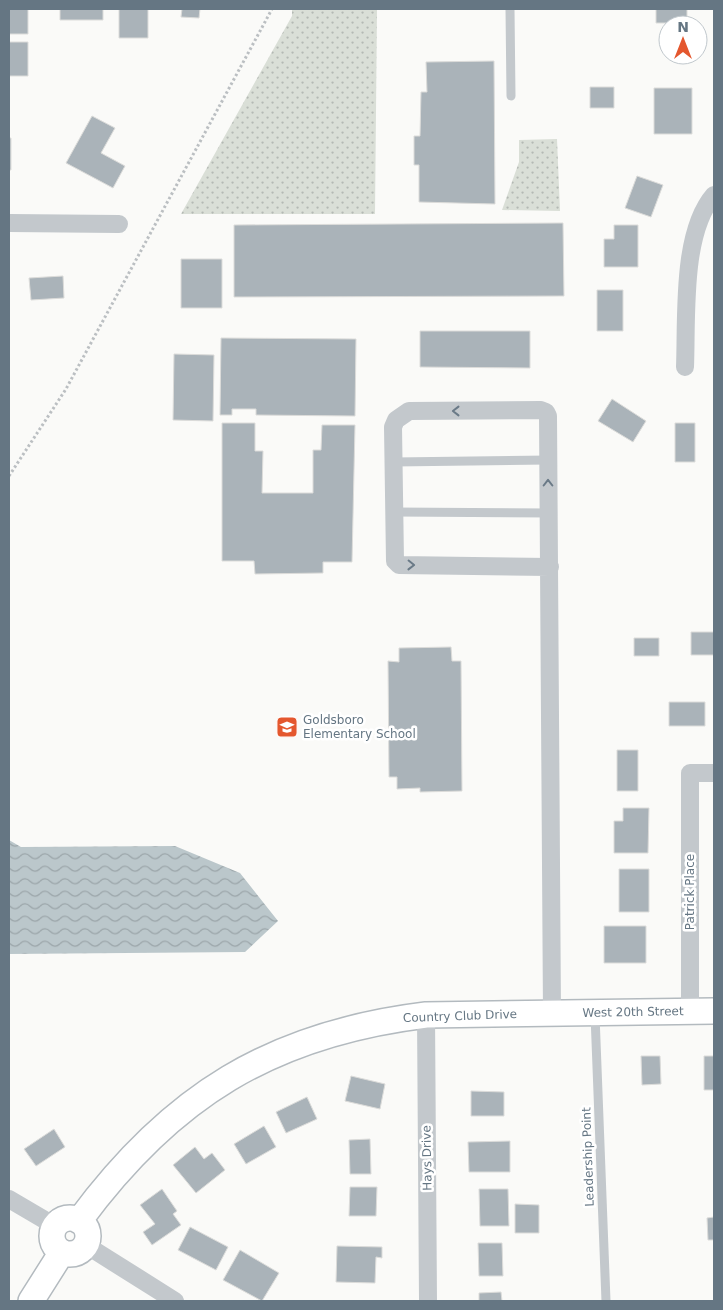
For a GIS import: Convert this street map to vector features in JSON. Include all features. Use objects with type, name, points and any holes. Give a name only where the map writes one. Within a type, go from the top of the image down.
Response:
[{"type":"street","points":[[685,367],[690,258],[698,222],[714,195]]},
{"type":"street","points":[[9,223],[119,224]]},
{"type":"street","points":[[550,567],[400,564],[395,561],[393,427],[396,420],[409,411],[546,412],[550,567],[552,1013]]},
{"type":"street","name":"Patrick Place","points":[[690,1011],[690,773],[714,773]]},
{"type":"street","name":"West 20th Street","points":[[552,1013],[714,1011]]},
{"type":"street","name":"Country Club Drive","points":[[79,1221],[107,1183],[149,1138],[192,1102],[240,1070],[283,1050],[341,1029],[384,1020],[426,1015],[552,1013]]},
{"type":"street","name":"Hays Drive","points":[[426,1015],[428,1301]]},
{"type":"street","points":[[9,1199],[55,1226]]},
{"type":"street","points":[[66,1218],[79,1221],[88,1234],[86,1245],[77,1253],[62,1252],[53,1241],[55,1226],[66,1218]]},
{"type":"street","points":[[86,1245],[175,1301]]},
{"type":"street","points":[[31,1301],[62,1252]]},
{"type":"lane","points":[[510,9],[511,96]]},
{"type":"lane","points":[[394,462],[548,460]]},
{"type":"lane","points":[[394,512],[549,513]]},
{"type":"lane","name":"Leadership Point","points":[[594,1012],[606,1301]]},
{"type":"path","points":[[9,476],[66,389],[272,9]]},
{"type":"shaded area","points":[[292,9],[377,9],[375,214],[181,214],[292,16]]},
{"type":"shaded area","points":[[557,139],[560,211],[502,210],[519,162],[519,140]]},
{"type":"water","points":[[9,840],[21,847],[175,846],[240,873],[278,921],[245,952],[9,954]]},
{"type":"building","points":[[9,9],[28,9],[28,34],[9,34]]},
{"type":"building","points":[[60,9],[103,9],[103,20],[60,20]]},
{"type":"building","points":[[119,9],[148,9],[148,38],[119,38]]},
{"type":"building","points":[[182,9],[200,9],[199,18],[181,17]]},
{"type":"building","points":[[656,9],[687,9],[687,15],[658,15],[658,23],[656,23]]},
{"type":"building","points":[[9,42],[28,42],[28,76],[9,76]]},
{"type":"building","points":[[494,61],[495,204],[419,202],[419,165],[414,165],[414,136],[420,136],[421,92],[427,92],[426,62]]},
{"type":"building","points":[[590,87],[614,87],[614,108],[590,108]]},
{"type":"building","points":[[654,88],[692,88],[692,134],[654,134]]},
{"type":"building","points":[[92,116],[115,128],[101,153],[125,166],[113,188],[66,163]]},
{"type":"building","points":[[9,138],[11,138],[11,170],[9,170]]},
{"type":"building","points":[[637,176],[663,185],[651,217],[625,208]]},
{"type":"building","points":[[563,223],[564,296],[234,297],[234,225]]},
{"type":"building","points":[[614,225],[638,225],[638,267],[604,267],[604,239],[614,239]]},
{"type":"building","points":[[181,259],[222,259],[222,308],[181,308]]},
{"type":"building","points":[[63,276],[64,298],[31,300],[29,278]]},
{"type":"building","points":[[597,290],[623,290],[623,331],[597,331]]},
{"type":"building","points":[[420,331],[530,331],[530,368],[420,367]]},
{"type":"building","points":[[221,338],[356,339],[355,416],[256,415],[256,409],[232,409],[232,415],[220,415]]},
{"type":"building","points":[[174,354],[214,355],[213,421],[173,420]]},
{"type":"building","points":[[612,399],[646,421],[633,442],[598,421]]},
{"type":"building","points":[[222,423],[255,423],[255,451],[263,451],[262,493],[313,493],[313,450],[321,450],[322,425],[355,425],[352,562],[323,562],[323,573],[255,574],[254,561],[222,561]]},
{"type":"building","points":[[675,423],[695,423],[695,462],[675,462]]},
{"type":"building","points":[[691,632],[714,632],[714,655],[691,655]]},
{"type":"building","points":[[634,638],[659,638],[659,656],[634,656]]},
{"type":"building","points":[[451,647],[452,661],[461,661],[462,791],[420,792],[420,788],[397,789],[397,777],[389,777],[388,661],[399,662],[399,648]]},
{"type":"building","points":[[669,702],[705,702],[705,726],[669,726]]},
{"type":"building","points":[[617,750],[638,750],[638,791],[617,791]]},
{"type":"building","points":[[623,808],[649,808],[648,853],[614,853],[614,821],[623,821]]},
{"type":"building","points":[[619,869],[649,869],[649,912],[619,912]]},
{"type":"building","points":[[604,926],[646,926],[646,963],[604,963]]},
{"type":"building","points":[[641,1056],[660,1056],[661,1084],[642,1085]]},
{"type":"building","points":[[704,1056],[714,1056],[714,1090],[704,1090]]},
{"type":"building","points":[[351,1076],[385,1084],[380,1109],[345,1101]]},
{"type":"building","points":[[471,1091],[504,1092],[504,1116],[471,1116]]},
{"type":"building","points":[[307,1097],[317,1119],[286,1133],[276,1112]]},
{"type":"building","points":[[264,1126],[276,1147],[246,1164],[234,1144]]},
{"type":"building","points":[[54,1129],[65,1147],[36,1166],[24,1149]]},
{"type":"building","points":[[370,1139],[371,1174],[350,1174],[349,1140]]},
{"type":"building","points":[[510,1141],[510,1172],[469,1172],[468,1142]]},
{"type":"building","points":[[195,1147],[204,1159],[212,1153],[225,1170],[196,1193],[173,1165]]},
{"type":"building","points":[[350,1187],[377,1187],[376,1216],[349,1216]]},
{"type":"building","points":[[162,1189],[177,1211],[173,1214],[181,1225],[152,1245],[143,1232],[155,1224],[140,1205]]},
{"type":"building","points":[[479,1189],[508,1189],[509,1226],[480,1226]]},
{"type":"building","points":[[515,1204],[539,1205],[539,1233],[515,1233]]},
{"type":"building","points":[[714,1217],[714,1240],[708,1240],[707,1218]]},
{"type":"building","points":[[190,1227],[228,1247],[216,1270],[178,1250]]},
{"type":"building","points":[[478,1243],[502,1243],[503,1276],[479,1276]]},
{"type":"building","points":[[337,1246],[382,1247],[382,1258],[376,1257],[375,1283],[336,1282]]},
{"type":"building","points":[[240,1250],[279,1273],[262,1301],[223,1280]]},
{"type":"building","points":[[501,1292],[502,1301],[479,1301],[479,1293]]},
{"type":"place","name":"Goldsboro Elementary School","points":[[287,727]]}]
